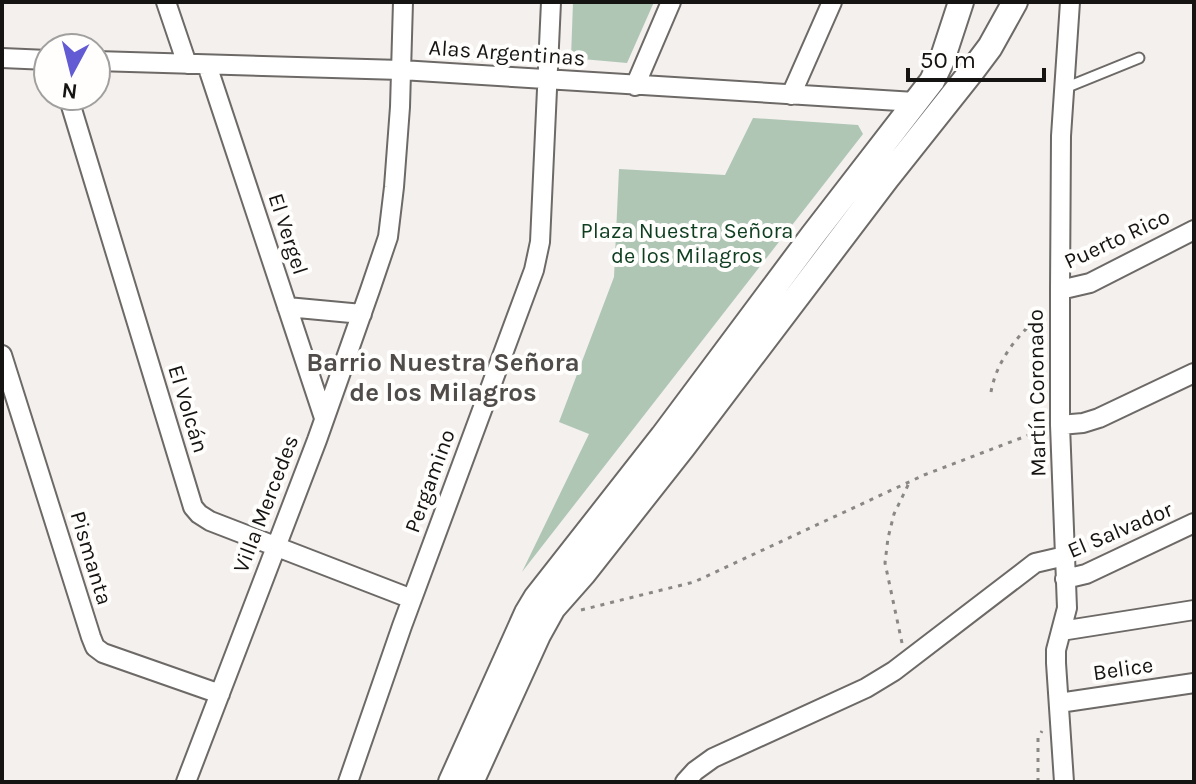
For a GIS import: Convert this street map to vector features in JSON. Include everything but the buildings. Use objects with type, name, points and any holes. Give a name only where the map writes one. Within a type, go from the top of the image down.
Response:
[{"type":"main road","points":[[451,782],[536,598],[932,81],[961,2]]},
{"type":"main road","points":[[471,782],[553,608],[674,458],[981,59],[1015,2]]},
{"type":"street","points":[[166,2],[187,64]]},
{"type":"street","name":"Pergamino","points":[[348,782],[534,270],[540,242],[551,2]]},
{"type":"street","points":[[635,86],[671,2]]},
{"type":"street","points":[[791,95],[832,2]]},
{"type":"street","name":"Martín Coronado","points":[[1064,782],[1056,663],[1067,608],[1060,425],[1060,298],[1061,136],[1070,2]]},
{"type":"street","name":"Villa Mercedes","points":[[186,782],[324,418],[388,237],[401,70],[400,8]]},
{"type":"street","points":[[2,58],[32,59]]},
{"type":"street","name":"Alas Argentinas","points":[[112,62],[401,70],[915,102]]},
{"type":"street","name":"El Vergel","points":[[207,65],[324,418]]},
{"type":"street","name":"El Volcán","points":[[73,112],[193,507],[210,521],[412,599]]},
{"type":"street","name":"Puerto Rico","points":[[1060,298],[1194,230]]},
{"type":"street","points":[[287,307],[362,314]]},
{"type":"street","name":"Pismanta","points":[[2,355],[95,647],[103,653],[220,694]]},
{"type":"street","points":[[1060,425],[1099,418],[1194,373]]},
{"type":"street","name":"El Salvador","points":[[1065,579],[1086,574],[1194,523]]},
{"type":"street","points":[[685,782],[713,758],[866,688],[906,662],[1035,563],[1065,556]]},
{"type":"street","points":[[1061,631],[1194,610]]},
{"type":"street","name":"Belice","points":[[1059,703],[1194,683]]},
{"type":"lane","points":[[1065,88],[1139,58]]},
{"type":"path","name":"Puerto Rico","points":[[991,392],[994,375],[1010,347],[1060,298]]},
{"type":"path","points":[[553,608],[579,610],[694,582],[910,481],[1060,425]]},
{"type":"path","points":[[906,662],[885,563],[894,514],[910,481]]},
{"type":"green space","points":[[573,2],[654,2],[627,63],[571,58]]},
{"type":"green space","name":"Plaza Nuestra Señora de los Milagros","points":[[753,118],[858,125],[863,134],[522,572],[589,434],[559,422],[614,277],[619,169],[725,175]]},
{"type":"district","name":"Barrio Nuestra Señora de los Milagros","points":[[443,377]]}]
